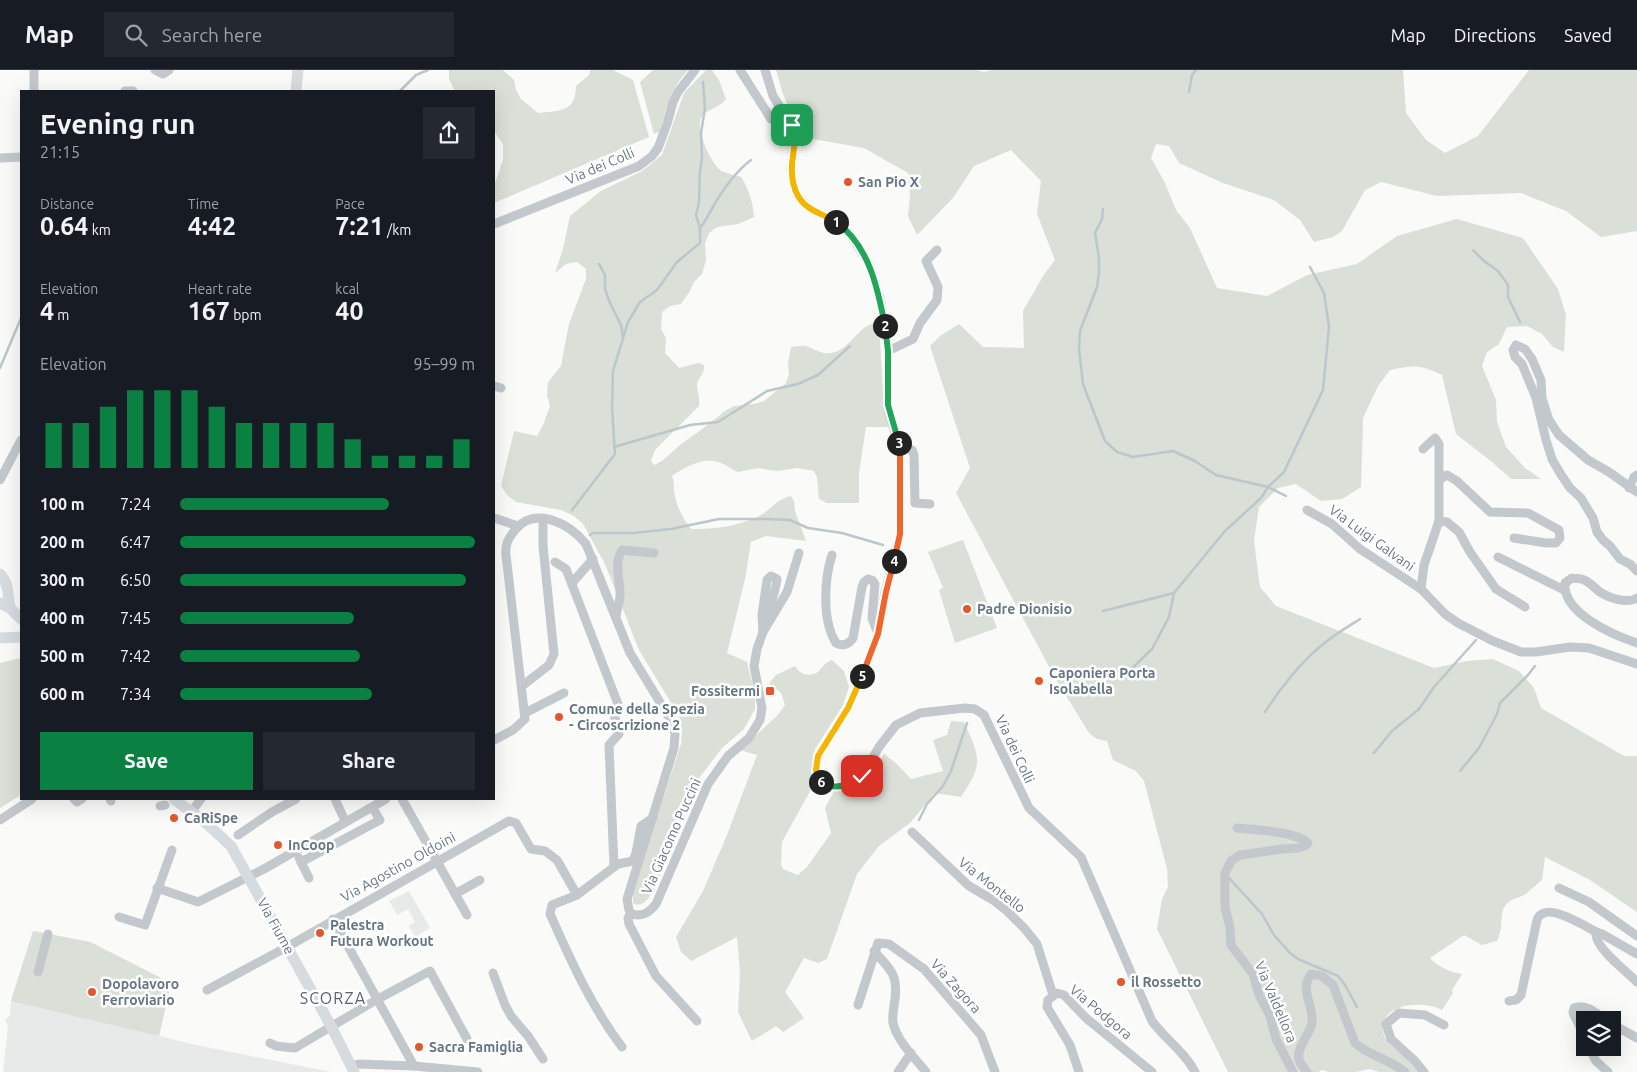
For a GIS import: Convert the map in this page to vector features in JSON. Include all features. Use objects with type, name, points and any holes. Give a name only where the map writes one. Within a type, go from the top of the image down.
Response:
[{"type":"main road","points":[[296,90],[298,70]]},
{"type":"main road","points":[[0,574],[8,590],[5,605],[20,618]]},
{"type":"main road","points":[[3,638],[20,637]]},
{"type":"main road","name":"Via Fiume","points":[[166,803],[192,811],[227,842],[287,946],[353,1069]]},
{"type":"street","points":[[34,70],[34,90]]},
{"type":"street","points":[[155,70],[162,74],[169,70]]},
{"type":"street","name":"Via dei Colli","points":[[495,224],[639,166],[652,156],[662,141],[675,97],[695,70]]},
{"type":"street","points":[[740,70],[771,119],[779,122],[783,120],[784,114]]},
{"type":"street","name":"Via dei Colli","points":[[766,70],[773,96],[795,131],[791,170],[794,186],[804,204],[838,223],[851,236],[869,264],[880,298],[888,351],[888,405],[900,448],[900,534],[878,634],[848,708],[818,756],[816,770],[820,781],[825,784],[839,786],[852,783],[862,776],[890,730],[908,718],[920,713],[965,708],[978,711],[984,715],[1020,793],[1029,808],[1081,857],[1152,1021],[1178,1049],[1195,1072]]},
{"type":"street","points":[[0,158],[20,157]]},
{"type":"street","points":[[888,351],[913,339],[920,323],[937,300],[938,287],[926,260],[937,250]]},
{"type":"street","points":[[1633,490],[1609,472],[1588,460],[1559,435],[1550,420],[1542,398],[1541,380],[1532,359],[1526,350],[1516,345],[1513,350],[1515,357],[1522,364],[1536,398],[1552,460],[1570,488],[1581,498],[1593,518],[1597,532],[1603,540],[1620,559],[1630,564],[1637,571]]},
{"type":"street","name":"Via Luigi Galvani","points":[[1421,589],[1424,565],[1439,522],[1440,478],[1439,444],[1435,438],[1424,448]]},
{"type":"street","points":[[0,480],[20,442]]},
{"type":"street","points":[[900,448],[906,446],[912,450],[914,455],[915,504],[930,504]]},
{"type":"street","points":[[1440,478],[1447,475],[1457,481],[1490,512],[1528,513],[1559,530],[1560,538],[1556,543],[1514,538]]},
{"type":"street","points":[[1633,490],[1634,477],[1637,475]]},
{"type":"street","name":"Via Luigi Galvani","points":[[1307,510],[1332,524],[1360,549],[1421,589],[1445,614],[1493,641],[1521,652],[1536,652],[1570,647],[1589,648],[1637,664]]},
{"type":"street","points":[[495,518],[518,526]]},
{"type":"street","points":[[495,740],[525,720],[505,547],[509,537],[518,526],[528,521],[543,518],[543,546],[554,654],[549,665],[522,686]]},
{"type":"street","name":"Via Giacomo Puccini","points":[[543,518],[557,522],[576,534],[586,544],[630,653],[674,728],[674,748],[627,899],[631,914],[647,913],[656,904],[708,784],[728,756],[750,738],[760,720],[762,708],[754,666],[772,599],[778,584],[777,579],[771,576],[767,580],[762,615],[763,632]]},
{"type":"street","points":[[1439,522],[1447,522],[1459,532],[1470,552],[1496,589],[1525,606]]},
{"type":"street","name":"Via Giacomo Puccini","points":[[616,617],[620,597],[619,556],[622,550],[654,553]]},
{"type":"street","name":"Via Giacomo Puccini","points":[[763,632],[787,592],[799,553]]},
{"type":"street","points":[[832,555],[827,572],[826,600],[829,623],[834,640],[839,645],[845,645],[853,638],[862,586],[868,579],[872,580],[875,584],[872,618],[878,634]]},
{"type":"street","points":[[1498,557],[1564,590]]},
{"type":"street","points":[[572,583],[593,559]]},
{"type":"street","points":[[555,562],[566,569],[618,704],[613,710],[619,734],[608,745],[614,867]]},
{"type":"street","points":[[1637,598],[1634,600],[1622,600],[1611,597],[1600,592],[1583,579],[1572,578],[1565,583],[1566,597],[1576,610],[1604,628],[1637,643]]},
{"type":"street","points":[[3,638],[20,644]]},
{"type":"street","points":[[525,713],[564,694]]},
{"type":"street","points":[[0,820],[30,800]]},
{"type":"street","points":[[192,811],[200,800]]},
{"type":"street","points":[[238,835],[272,812],[294,800]]},
{"type":"street","points":[[335,800],[345,821]]},
{"type":"street","points":[[157,888],[198,902],[248,877],[384,800]]},
{"type":"street","points":[[403,800],[467,915]]},
{"type":"street","points":[[301,862],[380,820],[372,807]]},
{"type":"street","points":[[622,1047],[603,1022],[589,997],[550,914],[550,907],[577,895],[618,864],[634,862],[641,826],[653,818]]},
{"type":"street","name":"Via Agostino Oldoini","points":[[207,990],[511,820],[516,823],[531,850],[545,851],[555,858],[577,895]]},
{"type":"street","name":"Via Valdellora","points":[[1237,828],[1290,835],[1304,839],[1308,843],[1298,848],[1240,855],[1231,861],[1225,873],[1225,908],[1230,927],[1231,945],[1253,974],[1259,995],[1270,1016],[1276,1039],[1293,1072]]},
{"type":"street","name":"Via Montello","points":[[912,832],[969,886],[1008,911],[1025,929],[1037,944],[1053,995]]},
{"type":"street","points":[[119,917],[145,925],[172,850]]},
{"type":"street","points":[[295,851],[310,878]]},
{"type":"street","points":[[455,894],[480,880]]},
{"type":"street","points":[[1559,888],[1589,902],[1637,936]]},
{"type":"street","points":[[1509,1001],[1516,1000],[1521,995],[1536,920],[1542,914],[1549,912],[1563,915],[1637,954]]},
{"type":"street","points":[[631,914],[628,918],[629,924],[656,976],[697,1021]]},
{"type":"street","points":[[332,920],[414,1066]]},
{"type":"street","points":[[1598,933],[1596,938],[1603,949],[1637,982]]},
{"type":"street","points":[[38,972],[48,934]]},
{"type":"street","name":"Via Zagora","points":[[874,951],[878,943],[889,944],[924,969],[981,1035],[994,1072]]},
{"type":"street","points":[[858,1005],[874,951]]},
{"type":"street","points":[[874,951],[894,974],[896,987],[892,1014],[893,1024],[911,1053],[926,1072]]},
{"type":"street","points":[[270,1043],[276,1046],[295,1048],[376,1000],[430,971],[467,1038]]},
{"type":"street","points":[[493,973],[511,1016],[528,1036],[543,1059]]},
{"type":"street","name":"Via Valdellora","points":[[1306,1072],[1299,1061],[1298,1053],[1312,1022],[1306,988],[1308,979],[1312,974],[1322,976],[1333,985],[1355,1043],[1362,1050],[1394,1063],[1405,1072]]},
{"type":"street","name":"Via Podgora","points":[[1079,1072],[1070,1045],[1047,1008],[1048,1000],[1057,993],[1064,994],[1086,1018],[1152,1072]]},
{"type":"street","points":[[1576,1019],[1573,1013],[1574,1008],[1585,1006],[1592,1011]]},
{"type":"street","points":[[1424,1072],[1391,1039],[1386,1024],[1399,1013],[1425,1015],[1444,1025]]},
{"type":"street","points":[[1621,1029],[1637,1038]]},
{"type":"street","points":[[898,1072],[911,1053]]},
{"type":"street","points":[[1593,1056],[1596,1062],[1608,1072]]},
{"type":"street","points":[[353,1069],[359,1064],[414,1066],[478,1072]]},
{"type":"shaded area","points":[[449,70],[503,70],[514,80],[516,90],[521,99],[538,113],[553,112],[570,105],[575,95],[576,86],[588,76],[591,70],[613,70],[633,80],[649,137],[495,203],[495,183],[503,160],[503,144],[495,132],[495,90],[454,90],[449,79]]},
{"type":"shaded area","points":[[653,70],[688,70],[673,91],[660,132],[654,134],[640,82]]},
{"type":"shaded area","points":[[706,70],[712,70],[719,80],[726,99],[701,118],[700,130],[702,138],[709,155],[718,168],[724,172],[741,177],[750,196],[754,217],[738,224],[717,227],[709,233],[705,244],[706,260],[702,274],[694,282],[681,304],[670,306],[662,312],[661,329],[666,338],[665,353],[679,368],[699,363],[704,365],[704,368],[697,385],[699,406],[655,450],[651,461],[654,465],[662,461],[681,444],[734,406],[764,401],[786,383],[789,374],[788,364],[791,347],[806,346],[823,353],[835,352],[847,345],[867,326],[879,323],[883,391],[889,427],[866,427],[859,473],[859,503],[827,503],[819,499],[817,477],[814,471],[797,468],[777,471],[758,468],[738,472],[721,463],[708,461],[689,466],[672,476],[677,505],[691,529],[718,528],[742,523],[759,516],[781,500],[791,496],[806,541],[766,536],[751,542],[745,579],[727,653],[747,662],[755,695],[755,709],[744,729],[722,748],[699,778],[654,891],[644,903],[637,905],[633,903],[633,890],[681,744],[682,731],[679,716],[639,650],[605,564],[583,524],[574,516],[561,510],[516,502],[507,495],[501,486],[514,431],[537,436],[543,425],[550,406],[547,396],[548,382],[561,366],[569,324],[586,279],[586,269],[577,262],[566,264],[555,273],[563,249],[570,216],[601,191],[642,171],[662,155],[684,93]]},
{"type":"shaded area","points":[[776,70],[975,70],[984,72],[992,70],[1403,70],[1406,113],[1426,140],[1445,153],[1478,136],[1529,70],[1637,70],[1637,231],[1601,237],[1566,211],[1521,193],[1437,196],[1381,182],[1365,190],[1342,231],[1333,237],[1314,242],[1300,220],[1274,200],[1223,183],[1179,163],[1169,146],[1156,144],[1151,158],[1165,183],[1176,210],[1190,228],[1217,288],[1267,296],[1307,275],[1357,264],[1397,236],[1457,219],[1523,238],[1558,289],[1566,315],[1564,352],[1553,347],[1542,334],[1527,326],[1507,327],[1499,344],[1487,352],[1482,366],[1496,400],[1497,422],[1506,447],[1525,468],[1541,479],[1511,479],[1456,434],[1442,375],[1416,366],[1390,370],[1378,386],[1363,418],[1361,487],[1342,499],[1321,501],[1296,484],[1278,488],[1259,507],[1254,541],[1260,587],[1276,606],[1434,668],[1467,661],[1493,659],[1519,671],[1534,688],[1541,708],[1624,756],[1637,756],[1637,912],[1590,880],[1545,857],[1542,880],[1527,893],[1510,901],[1505,906],[1497,941],[1482,945],[1464,935],[1430,958],[1445,969],[1462,974],[1442,1010],[1425,1005],[1414,1005],[1395,1009],[1388,1014],[1384,1022],[1384,1036],[1419,1072],[1379,1072],[1370,1069],[1356,1072],[1329,1072],[1322,1070],[1318,1072],[1228,1072],[1157,929],[1162,899],[1168,887],[1167,869],[1144,781],[1136,771],[1113,760],[1107,741],[1097,739],[1089,733],[1054,676],[956,493],[970,468],[930,346],[940,336],[959,324],[983,347],[1024,348],[1023,311],[1043,276],[1055,260],[1037,214],[1041,181],[1011,150],[974,166],[953,198],[917,235],[908,216],[910,196],[908,173],[864,148],[802,137],[783,94]]},
{"type":"shaded area","name":"Padre Dionisio","points":[[963,540],[997,628],[955,643],[939,590],[943,588],[928,552]]},
{"type":"shaded area","points":[[20,658],[20,796],[0,808],[0,663]]},
{"type":"shaded area","points":[[832,660],[844,671],[849,687],[843,705],[815,749],[814,784],[782,842],[781,865],[783,869],[798,875],[807,867],[831,833],[825,808],[835,789],[854,786],[866,780],[884,754],[911,779],[943,771],[933,740],[947,735],[951,721],[964,722],[974,744],[977,760],[976,768],[961,797],[935,793],[910,823],[879,846],[857,874],[827,959],[818,963],[804,958],[785,992],[804,1018],[783,1032],[776,1026],[752,1041],[738,1012],[740,974],[737,937],[691,961],[681,952],[676,937],[703,891],[727,835],[757,755],[740,750],[778,715],[785,705],[781,693],[769,683],[776,675],[795,666],[800,672],[810,675]]},
{"type":"shaded area","points":[[409,891],[430,928],[415,937],[409,926],[415,922],[408,909],[397,915],[389,901]]},
{"type":"shaded area","points":[[33,931],[90,942],[171,983],[159,1036],[331,1072],[3,1072],[8,1026],[5,1020],[10,1015],[11,1001]]},
{"type":"shaded area","name":"Dopolavoro Ferroviario","points":[[33,931],[90,942],[171,983],[159,1036],[11,1001]]},
{"type":"waterway","points":[[401,90],[416,75],[428,70]]},
{"type":"waterway","points":[[1189,92],[1192,75],[1196,70]]},
{"type":"waterway","points":[[572,510],[615,454],[612,408],[613,371],[628,322],[640,302],[657,290],[677,262],[700,243],[700,228],[696,215],[699,202],[702,157],[701,133],[705,108],[703,82]]},
{"type":"waterway","points":[[700,228],[730,181],[751,160]]},
{"type":"waterway","points":[[1103,209],[1102,219],[1095,233],[1099,258],[1097,287],[1080,331],[1079,349],[1083,384],[1105,441],[1117,452],[1133,457],[1173,451],[1195,461],[1216,475],[1268,487],[1286,496]]},
{"type":"waterway","points":[[1473,250],[1498,271],[1508,285],[1508,297],[1520,322]]},
{"type":"waterway","points":[[599,264],[605,275],[605,289],[621,325],[623,337]]},
{"type":"waterway","points":[[1125,675],[1152,649],[1169,617],[1174,593],[1225,531],[1261,498],[1268,487],[1284,472],[1323,390],[1329,327],[1324,293],[1310,267]]},
{"type":"waterway","points":[[0,368],[20,320]]},
{"type":"waterway","points":[[614,447],[690,425],[718,422],[767,391],[798,384],[818,375],[850,346]]},
{"type":"waterway","points":[[590,535],[593,533],[633,533],[671,529],[719,519],[766,519],[790,520],[808,528],[842,533],[883,545]]},
{"type":"waterway","points":[[1103,611],[1174,593]]},
{"type":"waterway","points":[[1265,712],[1285,683],[1309,656],[1331,638],[1360,619]]},
{"type":"waterway","points":[[1374,753],[1392,731],[1419,709],[1434,687],[1476,640]]},
{"type":"waterway","points":[[1460,771],[1479,748],[1497,714],[1500,703],[1535,666]]},
{"type":"waterway","points":[[919,820],[927,804],[943,786],[951,771],[967,723]]},
{"type":"waterway","points":[[1229,878],[1262,914],[1274,935],[1290,953],[1298,959],[1338,976],[1357,1007]]},
{"type":"place","name":"San Pio X","points":[[848,182]]},
{"type":"place","name":"Padre Dionisio","points":[[967,609]]},
{"type":"place","name":"Caponiera Porta Isolabella","points":[[1039,681]]},
{"type":"place","name":"Fossitermi","points":[[770,691]]},
{"type":"place","name":"Comune della Spezia - Circoscrizione 2","points":[[559,717]]},
{"type":"place","name":"CaRiSpe","points":[[174,818]]},
{"type":"place","name":"InCoop","points":[[278,845]]},
{"type":"place","name":"Palestra Futura Workout","points":[[320,933]]},
{"type":"place","name":"il Rossetto","points":[[1121,982]]},
{"type":"place","name":"Dopolavoro Ferroviario","points":[[92,992]]},
{"type":"place","name":"Sacra Famiglia","points":[[419,1047]]},
{"type":"district","name":"SCORZA","points":[[333,998]]},
{"type":"route","points":[[792,125],[795,137],[791,170],[798,196],[809,208],[838,223],[851,236],[869,264],[880,298],[885,326],[888,351],[888,405],[900,448],[900,534],[878,634],[848,708],[820,751],[817,761],[816,770],[818,777],[825,784],[845,786],[862,776]]}]
